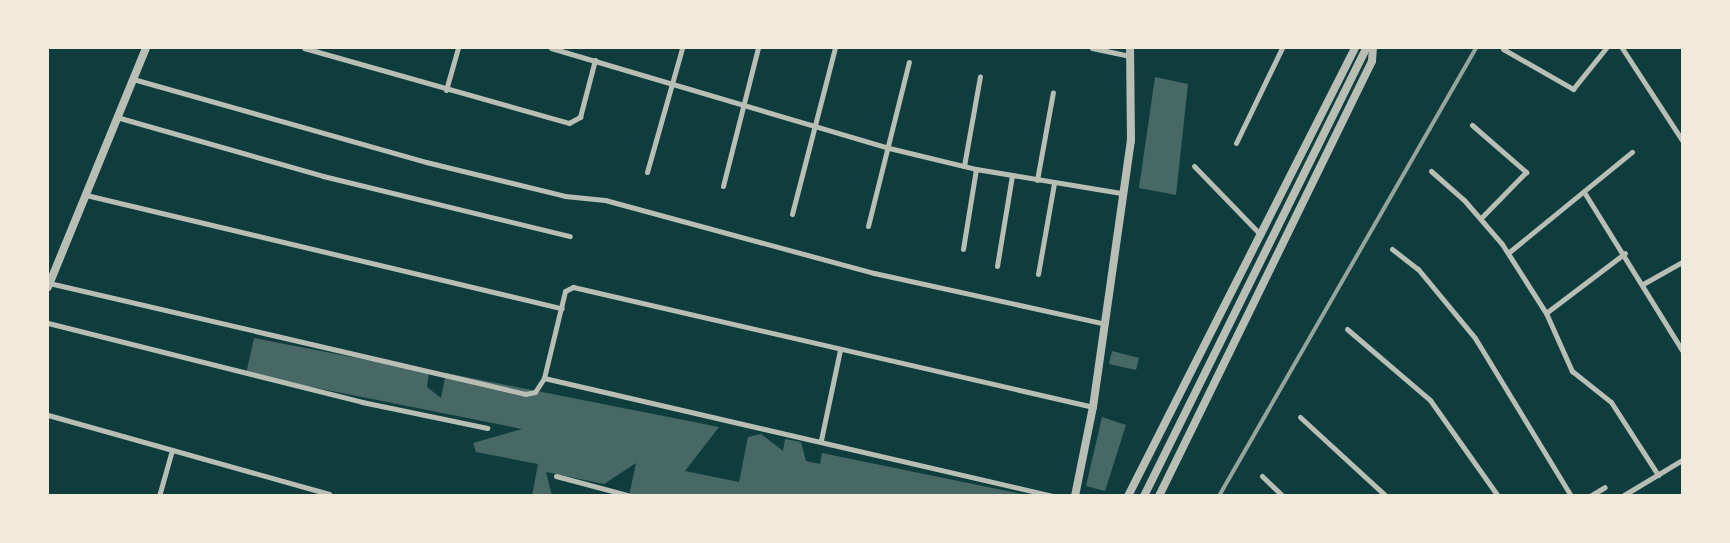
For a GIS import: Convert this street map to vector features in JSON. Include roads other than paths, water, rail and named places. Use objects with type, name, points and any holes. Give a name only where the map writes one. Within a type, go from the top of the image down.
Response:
[{"type":"street","points":[[146,48],[120,118],[48,285],[525,394],[535,392],[544,378],[565,291],[573,287],[1093,407]]},
{"type":"street","points":[[304,48],[315,49],[446,90],[569,123],[580,117],[595,60]]},
{"type":"street","points":[[446,90],[458,48]]},
{"type":"street","points":[[551,48],[673,83],[815,128],[888,148],[976,170],[1121,193]]},
{"type":"street","points":[[647,172],[682,48]]},
{"type":"street","points":[[723,186],[758,48]]},
{"type":"street","points":[[792,214],[835,48]]},
{"type":"street","points":[[1074,496],[1093,407],[1121,193],[1131,141],[1131,52],[1092,48]]},
{"type":"street","points":[[1236,143],[1282,48]]},
{"type":"street","points":[[1128,496],[1354,48]]},
{"type":"street","points":[[1144,496],[1366,48]]},
{"type":"street","points":[[1158,496],[1372,61],[1373,48]]},
{"type":"street","points":[[1503,49],[1573,89],[1606,48]]},
{"type":"street","points":[[1622,48],[1682,140]]},
{"type":"street","points":[[868,226],[909,62]]},
{"type":"street","points":[[964,166],[980,76]]},
{"type":"street","points":[[134,79],[444,167],[565,196],[605,200],[874,273],[1104,324]]},
{"type":"street","points":[[1037,180],[1053,92]]},
{"type":"street","points":[[120,118],[351,183],[570,236]]},
{"type":"street","points":[[1472,125],[1526,172],[1481,218]]},
{"type":"street","points":[[1508,253],[1632,152]]},
{"type":"street","points":[[1194,166],[1259,233]]},
{"type":"street","points":[[963,249],[976,170]]},
{"type":"street","points":[[1431,172],[1481,218],[1508,253],[1546,313],[1572,371],[1611,402],[1658,475]]},
{"type":"street","points":[[997,266],[1012,175]]},
{"type":"street","points":[[1038,274],[1054,183]]},
{"type":"street","points":[[1584,192],[1644,284],[1682,350]]},
{"type":"street","points":[[86,195],[562,308]]},
{"type":"street","points":[[1392,249],[1418,269],[1475,338],[1571,496]]},
{"type":"street","points":[[1546,313],[1624,253]]},
{"type":"street","points":[[1644,284],[1682,262]]},
{"type":"street","points":[[48,323],[362,402],[487,428]]},
{"type":"street","points":[[1347,329],[1430,400],[1498,496]]},
{"type":"street","points":[[821,440],[840,350]]},
{"type":"street","points":[[544,378],[821,440],[1053,496]]},
{"type":"street","points":[[48,415],[329,494]]},
{"type":"street","points":[[1300,417],[1386,496]]},
{"type":"street","points":[[159,496],[172,450]]},
{"type":"street","points":[[1624,496],[1682,460]]},
{"type":"street","points":[[556,476],[631,496]]},
{"type":"street","points":[[1262,476],[1283,496]]},
{"type":"street","points":[[1590,496],[1605,486]]},
{"type":"railway","points":[[1219,496],[1476,48]]}]
